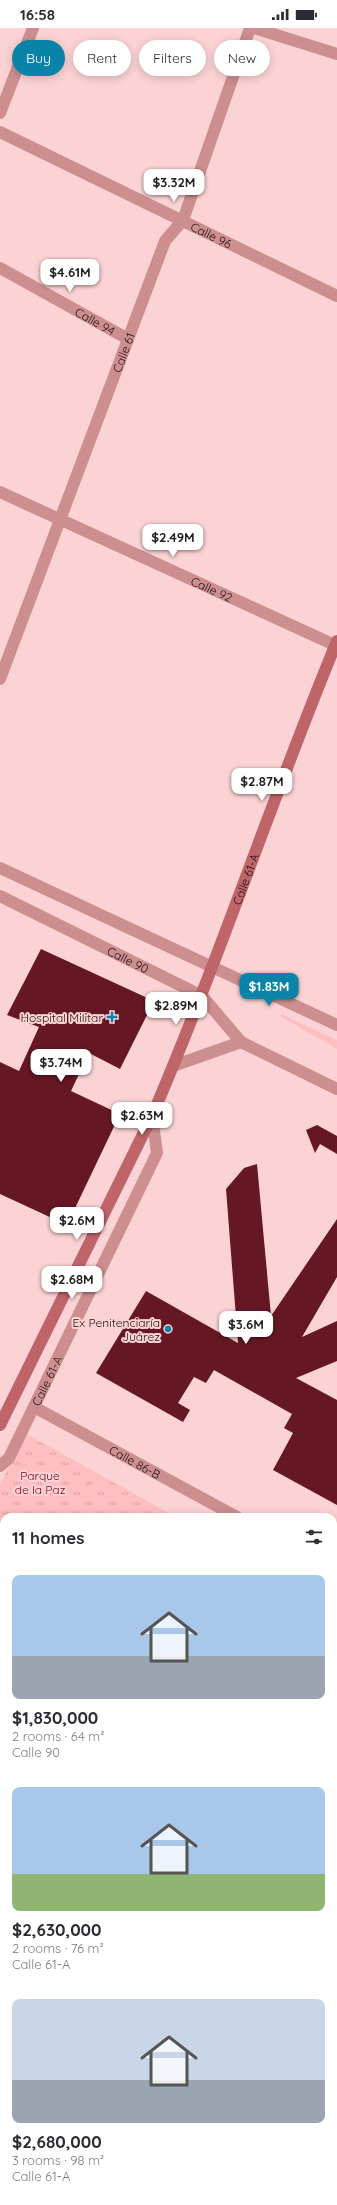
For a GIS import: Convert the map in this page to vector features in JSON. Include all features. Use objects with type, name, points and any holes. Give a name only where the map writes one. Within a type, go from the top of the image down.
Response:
[{"type":"street","points":[[0,113],[33,28]]},
{"type":"street","name":"Calle 61","points":[[0,679],[165,241],[183,220],[250,28]]},
{"type":"street","points":[[254,28],[337,54]]},
{"type":"street","name":"Calle 96","points":[[0,132],[337,296]]},
{"type":"street","name":"Calle 94","points":[[0,268],[128,339]]},
{"type":"street","name":"Calle 92","points":[[0,492],[336,644]]},
{"type":"street","name":"Calle 61-A","points":[[0,1425],[152,1116],[202,996],[336,644]]},
{"type":"street","points":[[0,868],[337,1025]]},
{"type":"street","name":"Calle 90","points":[[0,896],[202,996],[241,1042],[337,1090]]},
{"type":"street","points":[[173,1066],[241,1042]]},
{"type":"street","name":"Calle 61-A","points":[[0,1466],[9,1458],[157,1153],[152,1116]]},
{"type":"street","name":"Calle 86-B","points":[[34,1407],[230,1513]]},
{"type":"green space","points":[[281,1014],[337,1040],[337,1049],[280,1016]]},
{"type":"green space","name":"Parque de la Paz","points":[[25,1433],[169,1513],[0,1513],[0,1485]]},
{"type":"building","points":[[41,949],[154,1001],[120,1069],[89,1053],[71,1091],[120,1114],[67,1225],[0,1194],[0,1062],[19,1071],[39,1027],[7,1015]]},
{"type":"building","points":[[317,1125],[337,1136],[337,1154],[320,1144],[315,1153],[306,1130]]},
{"type":"building","name":"Ex Penitenciaría Juárez","points":[[257,1164],[271,1316],[337,1219],[337,1277],[302,1337],[337,1321],[337,1361],[296,1378],[337,1400],[337,1505],[273,1470],[293,1433],[284,1428],[292,1414],[214,1370],[206,1383],[194,1377],[178,1403],[190,1410],[183,1422],[96,1373],[146,1291],[238,1343],[226,1189],[244,1168]]},
{"type":"place","name":"Hospital Militar","points":[[112,1017]]},
{"type":"place","name":"Ex Penitenciaría Juárez","points":[[168,1329]]}]
